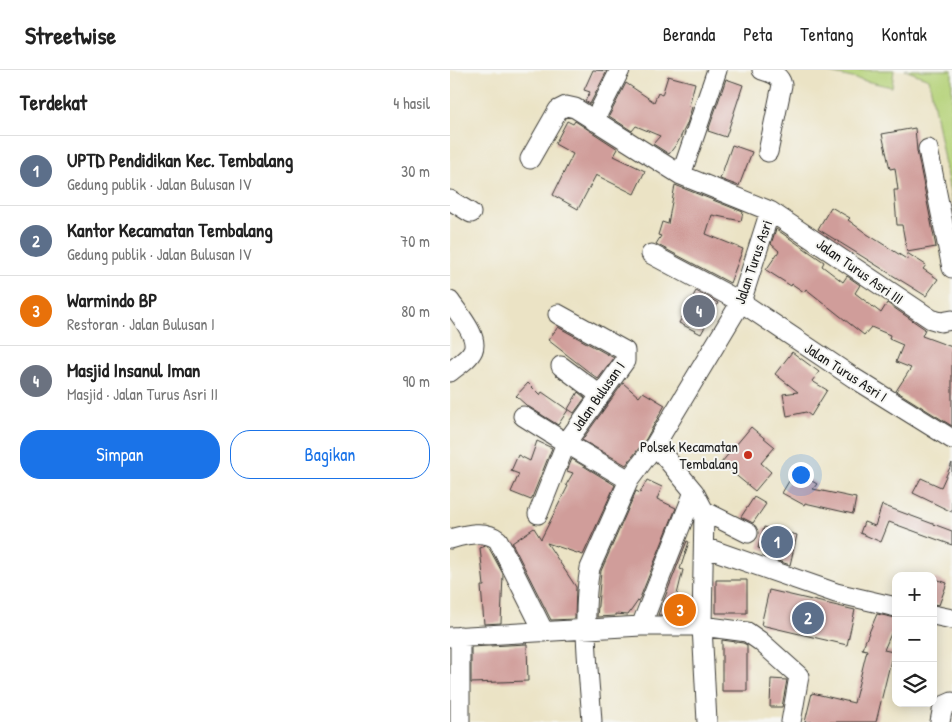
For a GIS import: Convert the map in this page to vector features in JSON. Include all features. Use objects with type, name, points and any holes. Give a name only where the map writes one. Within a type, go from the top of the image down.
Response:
[{"type":"street","points":[[594,121],[620,70]]},
{"type":"street","points":[[681,175],[716,70]]},
{"type":"street","points":[[762,70],[777,76],[782,85],[768,152]]},
{"type":"street","name":"Jalan Turus Asri","points":[[530,160],[558,110],[566,106],[576,108],[681,175],[770,211],[741,302],[655,445]]},
{"type":"street","points":[[928,149],[952,268]]},
{"type":"street","points":[[450,200],[471,213]]},
{"type":"street","name":"Jalan Turus Asri III","points":[[770,211],[931,319],[941,322],[952,320]]},
{"type":"street","name":"Jalan Turus Asri I","points":[[651,254],[741,302],[854,378],[952,439]]},
{"type":"street","points":[[450,301],[471,334],[474,343],[468,356],[450,372]]},
{"type":"street","name":"Jalan Bulusan I","points":[[558,314],[625,351],[625,361],[566,443],[629,480]]},
{"type":"street","points":[[561,366],[600,395]]},
{"type":"street","points":[[523,416],[566,443],[538,514]]},
{"type":"street","points":[[592,722],[587,630],[590,568],[629,480],[655,445],[694,492],[704,511],[702,626],[707,722]]},
{"type":"street","points":[[641,626],[694,492]]},
{"type":"street","points":[[704,511],[748,533]]},
{"type":"street","points":[[450,539],[482,533],[491,534],[498,540],[544,632]]},
{"type":"street","points":[[704,547],[836,593],[892,606]]},
{"type":"street","points":[[937,616],[952,620]]},
{"type":"street","points":[[460,722],[455,637],[641,626],[702,626],[747,632],[798,673],[800,680],[791,722]]},
{"type":"street","points":[[940,722],[943,706],[952,702]]},
{"type":"green space","points":[[817,70],[894,70],[892,87]]},
{"type":"green space","points":[[905,70],[952,70],[952,203],[929,79]]},
{"type":"building","points":[[593,70],[607,71],[590,104],[585,101],[590,92],[584,90]]},
{"type":"building","points":[[668,76],[695,83],[689,106],[692,107],[687,124],[678,142],[669,154],[653,144],[660,136],[636,126],[632,131],[609,116],[626,83],[654,102],[658,93],[662,95]]},
{"type":"building","points":[[726,79],[743,85],[726,137],[708,131]]},
{"type":"building","points":[[567,121],[573,124],[575,121],[618,149],[614,156],[645,171],[634,194],[596,175],[578,209],[553,195],[573,154],[555,144]]},
{"type":"building","points":[[915,128],[917,151],[936,247],[907,252],[902,225],[897,225],[894,190],[898,190],[895,168],[890,169],[882,134]]},
{"type":"building","points":[[732,145],[752,152],[739,186],[720,179]]},
{"type":"building","points":[[675,185],[743,212],[741,221],[712,215],[706,234],[743,249],[730,283],[656,244],[661,236],[658,235],[662,222],[668,224]]},
{"type":"building","points":[[831,207],[850,218],[848,220],[867,234],[908,260],[907,253],[926,265],[923,269],[938,279],[926,296],[818,229]]},
{"type":"building","points":[[776,229],[824,262],[822,266],[843,282],[847,276],[860,285],[855,293],[881,313],[887,303],[925,329],[922,336],[952,347],[952,426],[896,391],[911,368],[896,362],[903,345],[889,339],[890,335],[871,327],[864,335],[806,289],[804,292],[792,284],[791,286],[766,270],[779,251],[771,244]]},
{"type":"building","points":[[696,291],[718,303],[701,334],[679,323]]},
{"type":"building","points":[[558,327],[614,358],[598,379],[548,340]]},
{"type":"building","points":[[792,352],[819,372],[812,381],[827,390],[811,416],[806,412],[787,416],[783,394],[798,392],[775,374]]},
{"type":"building","points":[[528,383],[540,395],[542,392],[568,410],[558,425],[526,405],[516,396]]},
{"type":"building","points":[[623,383],[639,397],[643,392],[665,405],[646,439],[626,465],[582,440]]},
{"type":"building","points":[[578,392],[585,398],[574,413],[568,409]]},
{"type":"building","name":"Polsek Kecamatan Tembalang","points":[[751,427],[775,447],[761,463],[771,472],[755,491],[721,463]]},
{"type":"building","points":[[537,441],[552,448],[531,500],[511,492],[519,474],[511,471],[518,455],[530,461]]},
{"type":"building","points":[[572,459],[615,485],[583,555],[547,543],[576,587],[575,619],[551,620],[512,543],[534,528],[541,539],[568,486],[566,485],[573,473],[567,471]]},
{"type":"building","points":[[952,463],[952,512],[913,493],[921,478],[941,487]]},
{"type":"building","points":[[795,471],[817,484],[813,489],[856,498],[853,514],[805,503],[804,505],[782,493]]},
{"type":"building","points":[[647,480],[662,487],[657,499],[676,508],[640,598],[628,615],[615,614],[615,616],[597,617],[601,571],[636,491],[640,493]]},
{"type":"building","points":[[754,497],[766,504],[753,523],[741,517]]},
{"type":"building","points":[[882,505],[952,531],[952,545],[889,522],[881,542],[860,533],[864,522],[875,526]]},
{"type":"building","points":[[764,527],[797,535],[790,565],[775,560],[777,553],[758,548]]},
{"type":"building","points":[[687,541],[689,542],[680,569],[683,570],[672,615],[658,615]]},
{"type":"building","points":[[486,546],[489,548],[503,574],[501,623],[484,624],[481,586],[484,586],[480,548]]},
{"type":"building","points":[[937,579],[947,583],[939,605],[937,605]]},
{"type":"building","points":[[716,580],[747,580],[747,613],[716,613]]},
{"type":"building","points":[[769,590],[855,610],[847,645],[761,625]]},
{"type":"building","points":[[877,614],[892,617],[892,631],[884,650],[892,652],[892,656],[876,722],[805,722],[812,693],[854,703],[867,650],[862,649]]},
{"type":"building","points":[[722,640],[747,645],[747,691],[722,691]]},
{"type":"building","points":[[527,644],[528,681],[471,683],[471,647]]},
{"type":"building","points":[[771,679],[787,680],[782,707],[770,707]]},
{"type":"place","name":"Masjid Insanul Iman","points":[[699,311]]},
{"type":"place","name":"Polsek Kecamatan Tembalang","points":[[748,455]]},
{"type":"place","name":"UPTD Pendidikan Kec. Tembalang","points":[[777,542]]},
{"type":"place","name":"Warmindo BP","points":[[680,610]]},
{"type":"place","name":"Kantor Kecamatan Tembalang","points":[[808,618]]}]
